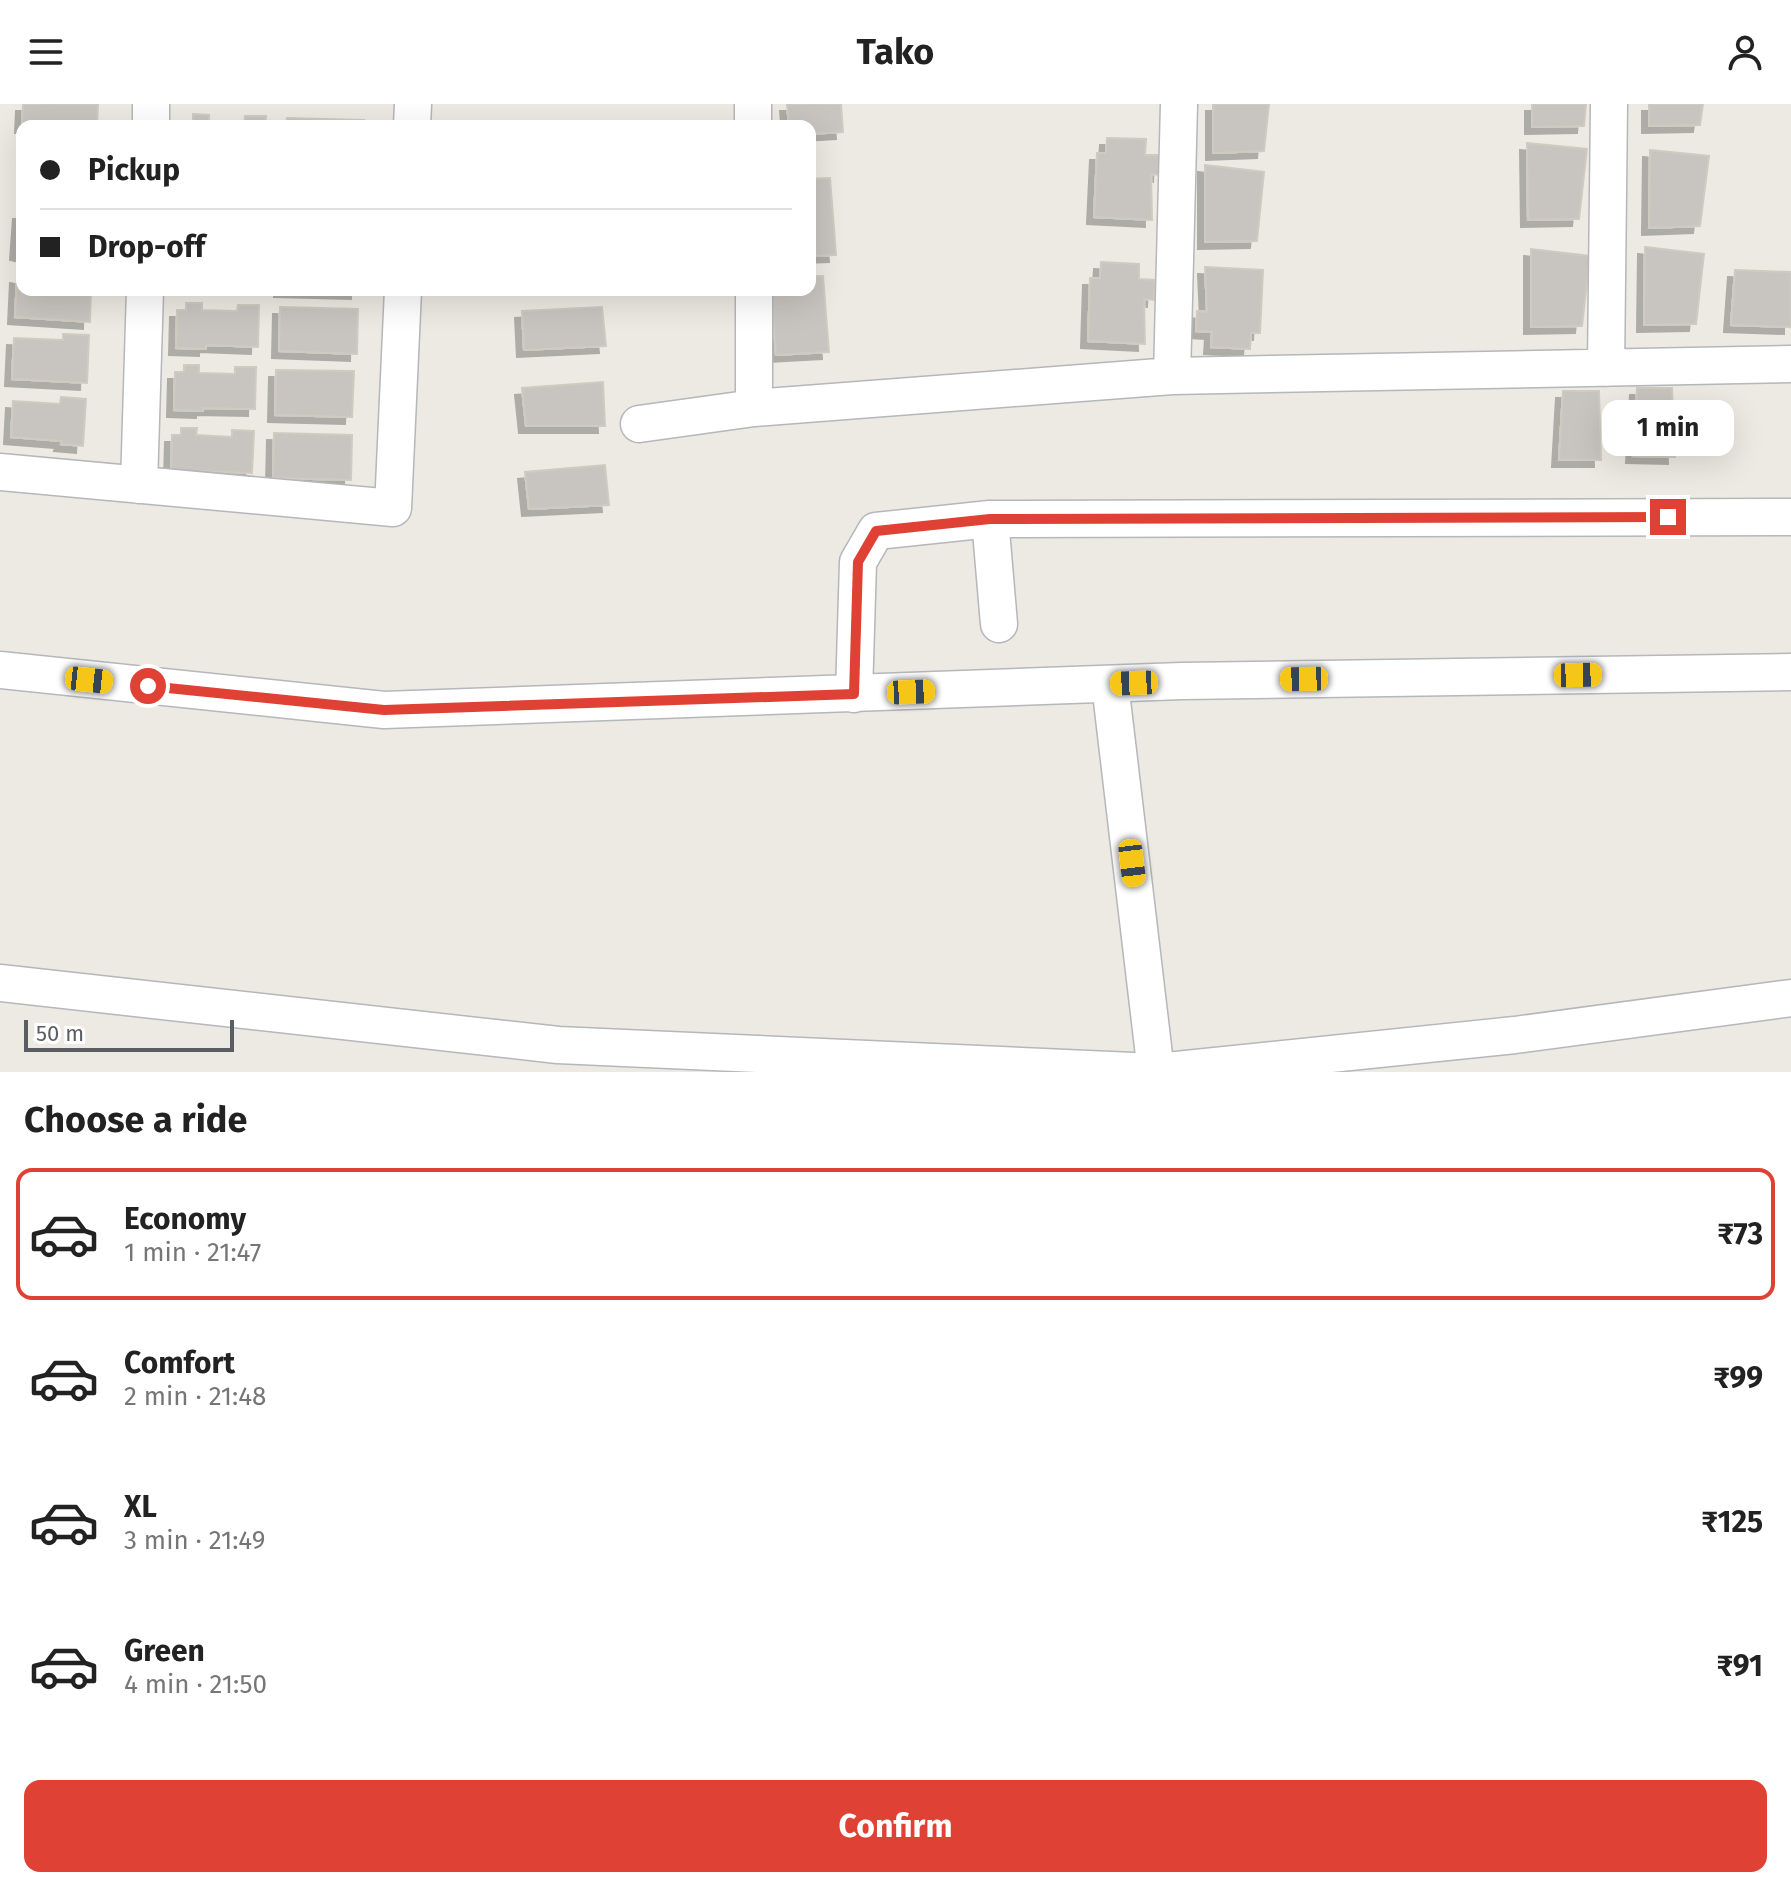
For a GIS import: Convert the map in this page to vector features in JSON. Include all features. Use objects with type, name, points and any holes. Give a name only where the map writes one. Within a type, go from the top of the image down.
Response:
[{"type":"street","points":[[1172,376],[1179,104]]},
{"type":"street","points":[[1606,368],[1609,104]]},
{"type":"street","points":[[139,485],[145,296]]},
{"type":"street","points":[[0,472],[393,508],[403,296]]},
{"type":"street","points":[[754,296],[754,408]]},
{"type":"street","points":[[639,424],[754,408],[1172,376],[1791,364]]},
{"type":"street","points":[[854,694],[858,562],[876,531],[990,519],[1791,517]]},
{"type":"street","points":[[990,519],[999,624]]},
{"type":"street","points":[[0,670],[384,710],[1110,684],[1791,672]]},
{"type":"street","points":[[1110,684],[1156,1072]]},
{"type":"street","points":[[0,983],[558,1045],[1156,1072],[1515,1035],[1791,998]]},
{"type":"building","points":[[23,104],[98,104],[97,120],[22,120]]},
{"type":"building","points":[[787,104],[841,104],[843,132],[816,134],[816,120],[788,120]]},
{"type":"building","points":[[1213,104],[1269,104],[1264,151],[1213,153]]},
{"type":"building","points":[[1532,104],[1586,104],[1584,126],[1532,127]]},
{"type":"building","points":[[1649,104],[1703,104],[1700,125],[1649,126]]},
{"type":"building","points":[[193,114],[209,115],[209,120],[193,120]]},
{"type":"building","points":[[245,116],[266,116],[266,120],[244,120]]},
{"type":"building","points":[[287,118],[364,120],[287,120]]},
{"type":"building","points":[[1107,138],[1146,139],[1145,155],[1161,155],[1160,175],[1151,174],[1152,220],[1094,217],[1097,153],[1106,153]]},
{"type":"building","points":[[1527,143],[1587,149],[1579,219],[1528,220]]},
{"type":"building","points":[[1650,150],[1709,156],[1700,226],[1649,228]]},
{"type":"building","points":[[1205,165],[1264,172],[1257,241],[1205,242]]},
{"type":"building","points":[[830,178],[836,255],[816,256],[816,179]]},
{"type":"building","points":[[1645,247],[1704,254],[1696,324],[1644,325]]},
{"type":"building","points":[[1531,249],[1590,256],[1582,326],[1531,327]]},
{"type":"building","points":[[1101,262],[1139,264],[1139,279],[1155,280],[1154,300],[1144,299],[1145,344],[1088,341],[1090,278],[1100,278]]},
{"type":"building","points":[[1205,267],[1263,270],[1260,333],[1251,333],[1250,349],[1211,347],[1212,332],[1196,331],[1197,311],[1207,312]]},
{"type":"building","points":[[1735,270],[1791,272],[1791,327],[1731,325]]},
{"type":"building","points":[[816,276],[823,276],[829,352],[776,355],[771,296],[816,296]]},
{"type":"building","points":[[16,296],[91,296],[90,322],[15,317]]},
{"type":"building","points":[[186,303],[202,303],[202,310],[237,311],[238,305],[259,305],[258,347],[206,345],[206,349],[176,348],[177,310],[186,310]]},
{"type":"building","points":[[280,307],[358,309],[357,354],[279,351]]},
{"type":"building","points":[[602,307],[606,346],[524,350],[522,311]]},
{"type":"building","points":[[63,334],[89,335],[87,383],[12,379],[14,338],[63,340]]},
{"type":"building","points":[[184,365],[199,365],[199,373],[235,374],[235,367],[256,367],[255,409],[174,410],[175,372],[184,372]]},
{"type":"building","points":[[276,370],[354,371],[352,417],[275,415]]},
{"type":"building","points":[[603,382],[605,426],[526,426],[522,388]]},
{"type":"building","points":[[1637,388],[1672,388],[1675,457],[1633,456]]},
{"type":"building","points":[[1563,391],[1599,391],[1601,460],[1559,460]]},
{"type":"building","points":[[61,397],[86,399],[83,446],[11,437],[13,401],[60,404]]},
{"type":"building","points":[[181,428],[197,428],[196,435],[232,437],[232,430],[254,431],[252,473],[171,473],[172,435],[181,435]]},
{"type":"building","points":[[274,433],[352,435],[351,480],[273,478]]},
{"type":"building","points":[[605,465],[609,505],[529,509],[525,472]]},
{"type":"route","points":[[148,686],[384,710],[854,694],[858,562],[876,531],[990,519],[1668,517]]}]
